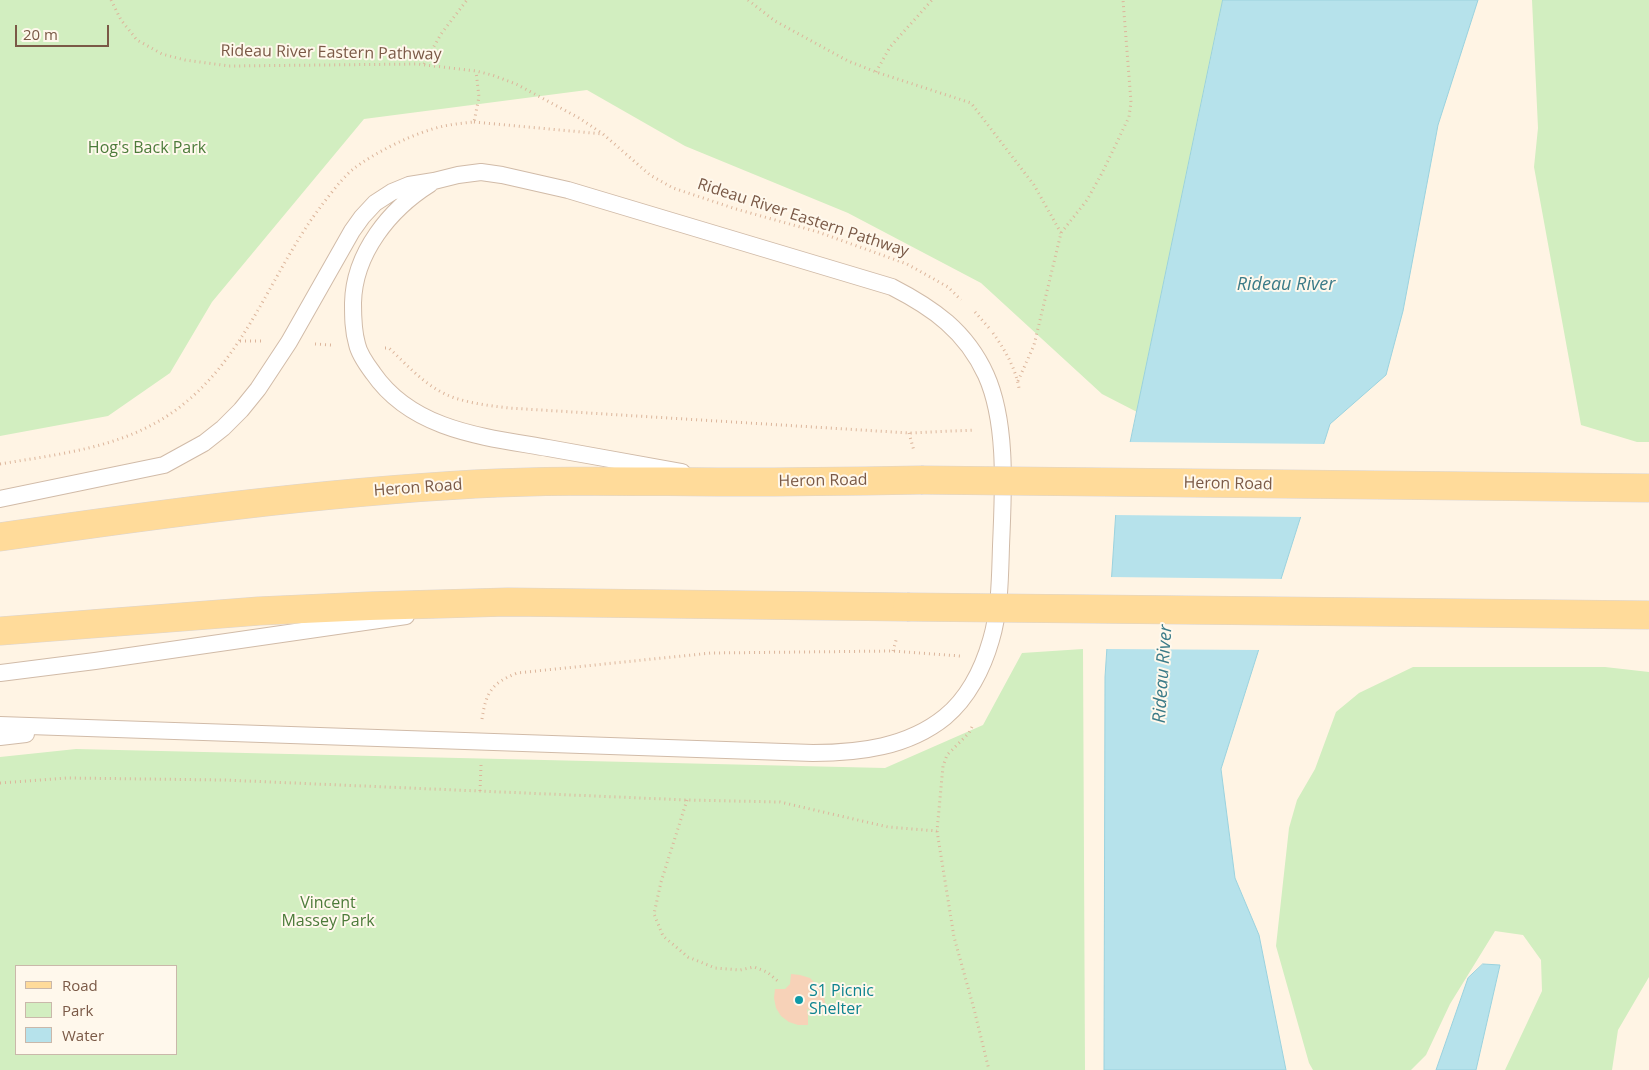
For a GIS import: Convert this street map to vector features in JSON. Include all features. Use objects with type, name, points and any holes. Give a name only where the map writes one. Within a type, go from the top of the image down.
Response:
[{"type":"main road","name":"Heron Road","points":[[0,537],[216,508],[365,492],[516,482],[921,480],[1649,488]]},
{"type":"main road","points":[[0,631],[259,612],[370,606],[508,602],[1649,615]]},
{"type":"lane","points":[[0,498],[164,465],[204,443],[224,428],[258,389],[289,342],[352,231],[375,203],[392,192],[409,185],[481,172],[568,190],[892,287],[919,300],[941,316],[974,352],[986,375],[994,398],[1000,429],[1002,481],[1000,577],[992,639],[974,682],[961,701],[945,716],[924,731],[898,742],[872,749],[844,753],[813,753],[0,725]]},
{"type":"lane","points":[[434,181],[416,193],[383,224],[359,270],[354,293],[353,324],[357,346],[382,386],[416,414],[460,431],[742,482]]},
{"type":"lane","points":[[0,673],[105,660],[508,602]]},
{"type":"lane","points":[[0,737],[73,727]]},
{"type":"path","name":"Rideau River Eastern Pathway","points":[[111,0],[121,20],[137,40],[162,54],[185,60],[229,66],[424,64],[466,69],[492,75],[516,84],[579,118],[603,134],[650,175],[673,188],[736,209],[818,232],[907,264],[948,287],[982,318],[1004,350],[1013,365],[1019,391]]},
{"type":"path","points":[[424,64],[440,34],[467,0]]},
{"type":"path","points":[[748,0],[775,21],[848,61],[876,72],[971,102],[1034,185],[1061,234]]},
{"type":"path","points":[[876,72],[890,47],[932,0]]},
{"type":"path","points":[[1018,382],[1034,345],[1061,234],[1087,200],[1129,117],[1131,102],[1124,0]]},
{"type":"path","points":[[474,122],[603,134]]},
{"type":"path","points":[[0,464],[89,448],[125,438],[151,425],[190,399],[211,379],[240,341],[389,348],[406,366],[423,379],[457,399],[509,408],[909,433],[1000,429]]},
{"type":"path","points":[[480,792],[481,742],[485,702],[492,689],[503,678],[517,673],[711,653],[893,650],[985,658]]},
{"type":"path","points":[[974,725],[969,733],[947,755],[943,766],[938,831],[954,937],[989,1070]]},
{"type":"path","points":[[0,783],[67,778],[224,780],[480,792],[780,802],[888,826],[938,831]]},
{"type":"path","points":[[687,800],[661,882],[654,914],[663,936],[688,957],[715,968],[740,970],[754,967],[767,972],[780,983]]},
{"type":"green space","name":"Hog's Back Park","points":[[0,0],[1225,0],[1220,15],[1137,412],[1102,394],[981,283],[848,213],[685,146],[587,90],[364,119],[212,302],[170,373],[108,416],[0,436]]},
{"type":"green space","points":[[1532,0],[1649,0],[1649,442],[1637,442],[1581,425],[1534,167],[1538,128]]},
{"type":"green space","name":"Vincent Massey Park","points":[[1083,649],[1085,1070],[0,1070],[0,757],[76,749],[885,768],[983,725],[1022,653]]},
{"type":"green space","points":[[1413,667],[1605,667],[1649,672],[1649,977],[1618,1030],[1612,1070],[1505,1070],[1542,991],[1541,960],[1523,935],[1495,931],[1450,1004],[1426,1055],[1411,1070],[1313,1070],[1309,1063],[1276,946],[1289,828],[1297,800],[1315,769],[1336,712],[1359,693]]},
{"type":"water","name":"Rideau River","points":[[1223,0],[1478,0],[1438,125],[1403,311],[1386,375],[1330,424],[1221,769],[1235,878],[1259,935],[1286,1070],[1104,1070],[1105,677],[1116,510]]},
{"type":"water","points":[[1483,964],[1500,965],[1476,1070],[1436,1070],[1468,978]]},
{"type":"pier","points":[[1128,442],[1326,444],[1303,517],[1113,515]]},
{"type":"pier","points":[[1109,577],[1284,579],[1261,650],[1104,649]]},
{"type":"building","name":"S1 Picnic Shelter","points":[[791,974],[810,978],[823,993],[825,1002],[824,1012],[807,1009],[808,1025],[798,1025],[789,1022],[781,1016],[776,1008],[775,989],[785,989],[790,984]]},
{"type":"place","name":"S1 Picnic Shelter","points":[[799,1000]]}]
